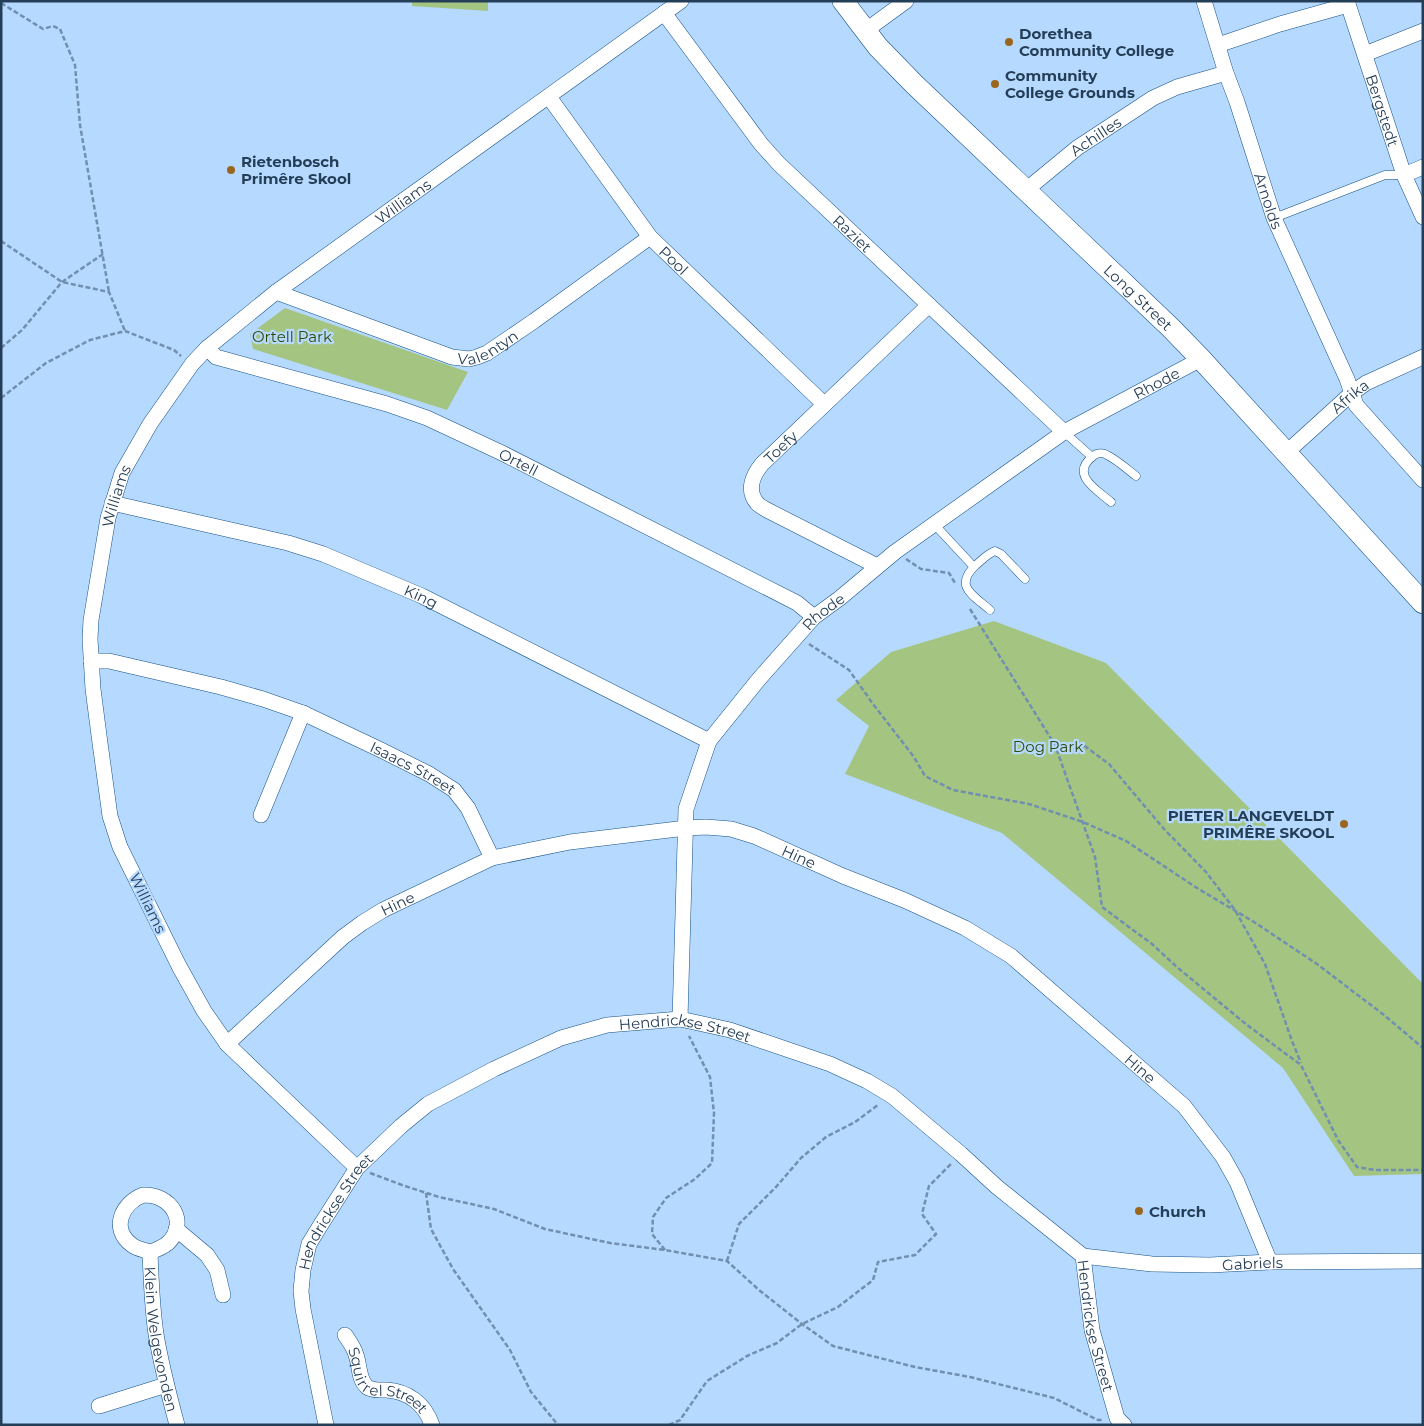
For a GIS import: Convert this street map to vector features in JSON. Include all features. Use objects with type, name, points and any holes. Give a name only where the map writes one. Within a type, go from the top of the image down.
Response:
[{"type":"street","name":"Williams","points":[[357,1168],[227,1044],[183,974],[120,847],[110,816],[92,690],[90,639],[91,620],[112,502],[122,474],[150,424],[192,364],[207,348],[276,292],[681,1]]},
{"type":"street","name":"Long Street","points":[[843,1],[878,47],[914,84],[1171,328],[1201,359],[1423,603]]},
{"type":"street","points":[[865,31],[906,1]]},
{"type":"street","name":"Arnolds","points":[[1204,1],[1274,218],[1356,405],[1423,480]]},
{"type":"street","points":[[1218,45],[1347,3]]},
{"type":"street","name":"Bergstedt","points":[[1347,3],[1402,168],[1423,217]]},
{"type":"street","name":"Raziet","points":[[664,13],[761,144],[779,164],[1064,432]]},
{"type":"street","points":[[1365,54],[1423,31]]},
{"type":"street","name":"Achilles","points":[[1026,190],[1077,148],[1153,98],[1177,87],[1226,73]]},
{"type":"street","name":"Pool","points":[[548,97],[650,237],[824,404]]},
{"type":"street","points":[[1402,168],[1423,167]]},
{"type":"street","name":"Valentyn","points":[[276,292],[452,357],[470,359],[487,353],[650,237]]},
{"type":"street","name":"Toefy","points":[[877,566],[767,510],[756,502],[752,492],[752,481],[756,471],[928,305]]},
{"type":"street","name":"Ortell","points":[[207,348],[216,357],[387,404],[428,418],[797,603],[814,617]]},
{"type":"street","name":"Afrika","points":[[1287,452],[1366,382],[1423,356]]},
{"type":"street","name":"Rhode","points":[[680,1019],[686,808],[709,741],[759,679],[814,617],[895,552],[1064,432],[1201,359]]},
{"type":"street","name":"King","points":[[112,502],[288,543],[323,554],[422,596],[709,741]]},
{"type":"street","name":"Isaacs Street","points":[[91,661],[109,661],[221,687],[262,699],[303,713],[430,774],[454,790],[468,808],[492,858]]},
{"type":"street","points":[[261,815],[303,713]]},
{"type":"street","name":"Hine","points":[[227,1044],[343,938],[362,923],[383,910],[492,858],[570,842],[686,828],[731,829],[754,836],[843,876],[904,900],[965,928],[1011,956],[1184,1106],[1223,1157],[1270,1262]]},
{"type":"street","name":"Hendrickse Street","points":[[326,1425],[303,1310],[301,1291],[303,1270],[309,1244],[357,1168],[401,1126],[428,1104],[494,1069],[561,1038],[607,1025],[680,1019],[730,1030],[830,1064],[867,1081],[892,1096],[997,1187],[1083,1256],[1092,1330],[1121,1421]]},
{"type":"street","points":[[143,1195],[153,1195],[169,1203],[177,1220],[176,1229],[166,1245],[150,1252],[140,1249],[132,1245],[125,1238],[121,1221],[123,1212],[135,1198],[143,1195]]},
{"type":"street","points":[[176,1229],[203,1250],[211,1259],[217,1270],[223,1295]]},
{"type":"street","name":"Klein Welgevonden","points":[[150,1252],[155,1326],[166,1385],[177,1425]]},
{"type":"street","name":"Gabriels","points":[[1083,1256],[1152,1264],[1210,1266],[1270,1262],[1423,1261]]},
{"type":"street","name":"Squirrel Street","points":[[345,1335],[352,1344],[357,1357],[361,1378],[365,1385],[370,1389],[394,1391],[414,1398],[429,1416],[432,1425]]},
{"type":"street","points":[[99,1406],[166,1385]]},
{"type":"lane","points":[[1385,176],[1402,168]]},
{"type":"lane","points":[[1274,218],[1402,168]]},
{"type":"lane","points":[[1064,432],[1092,457]]},
{"type":"lane","points":[[1111,502],[1085,479],[1083,473],[1084,466],[1092,457],[1099,453],[1106,454],[1136,476]]},
{"type":"lane","points":[[934,524],[974,567]]},
{"type":"lane","points":[[990,610],[969,592],[965,584],[966,577],[989,553],[995,551],[1001,554],[1025,580]]},
{"type":"path","points":[[1,3],[43,29],[53,26],[60,29],[75,65],[80,125],[109,292],[125,331]]},
{"type":"path","points":[[1,242],[62,282],[109,292]]},
{"type":"path","points":[[1,348],[22,330],[62,282],[103,254]]},
{"type":"path","points":[[1,398],[46,363],[90,340],[125,331],[174,350],[192,364]]},
{"type":"path","points":[[895,552],[921,569],[949,573],[959,590]]},
{"type":"path","points":[[969,606],[1055,745],[1095,857],[1102,907],[1152,944],[1178,968],[1301,1065]]},
{"type":"path","points":[[797,637],[849,670],[914,757],[925,776],[953,790],[1029,804],[1083,822],[1126,842],[1317,964],[1384,1015],[1423,1048]]},
{"type":"path","points":[[1055,745],[1082,744],[1109,764],[1164,829],[1206,872],[1235,910],[1265,964],[1301,1065],[1338,1140],[1357,1168],[1423,1170]]},
{"type":"path","points":[[665,1250],[652,1234],[652,1217],[666,1198],[695,1179],[712,1164],[714,1113],[710,1077],[680,1019]]},
{"type":"path","points":[[728,1260],[739,1224],[776,1187],[801,1158],[826,1137],[855,1122],[892,1096]]},
{"type":"path","points":[[669,1425],[680,1420],[707,1381],[747,1356],[776,1343],[802,1324],[838,1307],[872,1280],[878,1262],[915,1255],[936,1234],[922,1214],[929,1186],[961,1154]]},
{"type":"path","points":[[357,1168],[426,1193],[494,1208],[545,1229],[610,1243],[728,1260],[759,1290],[833,1346],[1054,1398],[1098,1420],[1121,1421]]},
{"type":"path","points":[[426,1193],[431,1229],[453,1269],[510,1350],[531,1392],[558,1425]]},
{"type":"green space","points":[[412,1],[488,1],[488,11],[412,6]]},
{"type":"green space","name":"Ortell Park","points":[[285,308],[468,372],[447,410],[253,349],[250,334]]},
{"type":"green space","name":"Dog Park","points":[[994,621],[1106,663],[1423,984],[1423,1174],[1354,1176],[1283,1068],[1002,833],[845,774],[869,726],[836,700],[891,652]]},
{"type":"place","name":"Dorethea Community College","points":[[1009,42]]},
{"type":"place","name":"Community College Grounds","points":[[995,84]]},
{"type":"place","name":"Rietenbosch Primêre Skool","points":[[231,170]]},
{"type":"place","name":"PIETER LANGEVELDT PRIMÊRE SKOOL","points":[[1344,824]]},
{"type":"place","name":"Church","points":[[1139,1211]]}]
